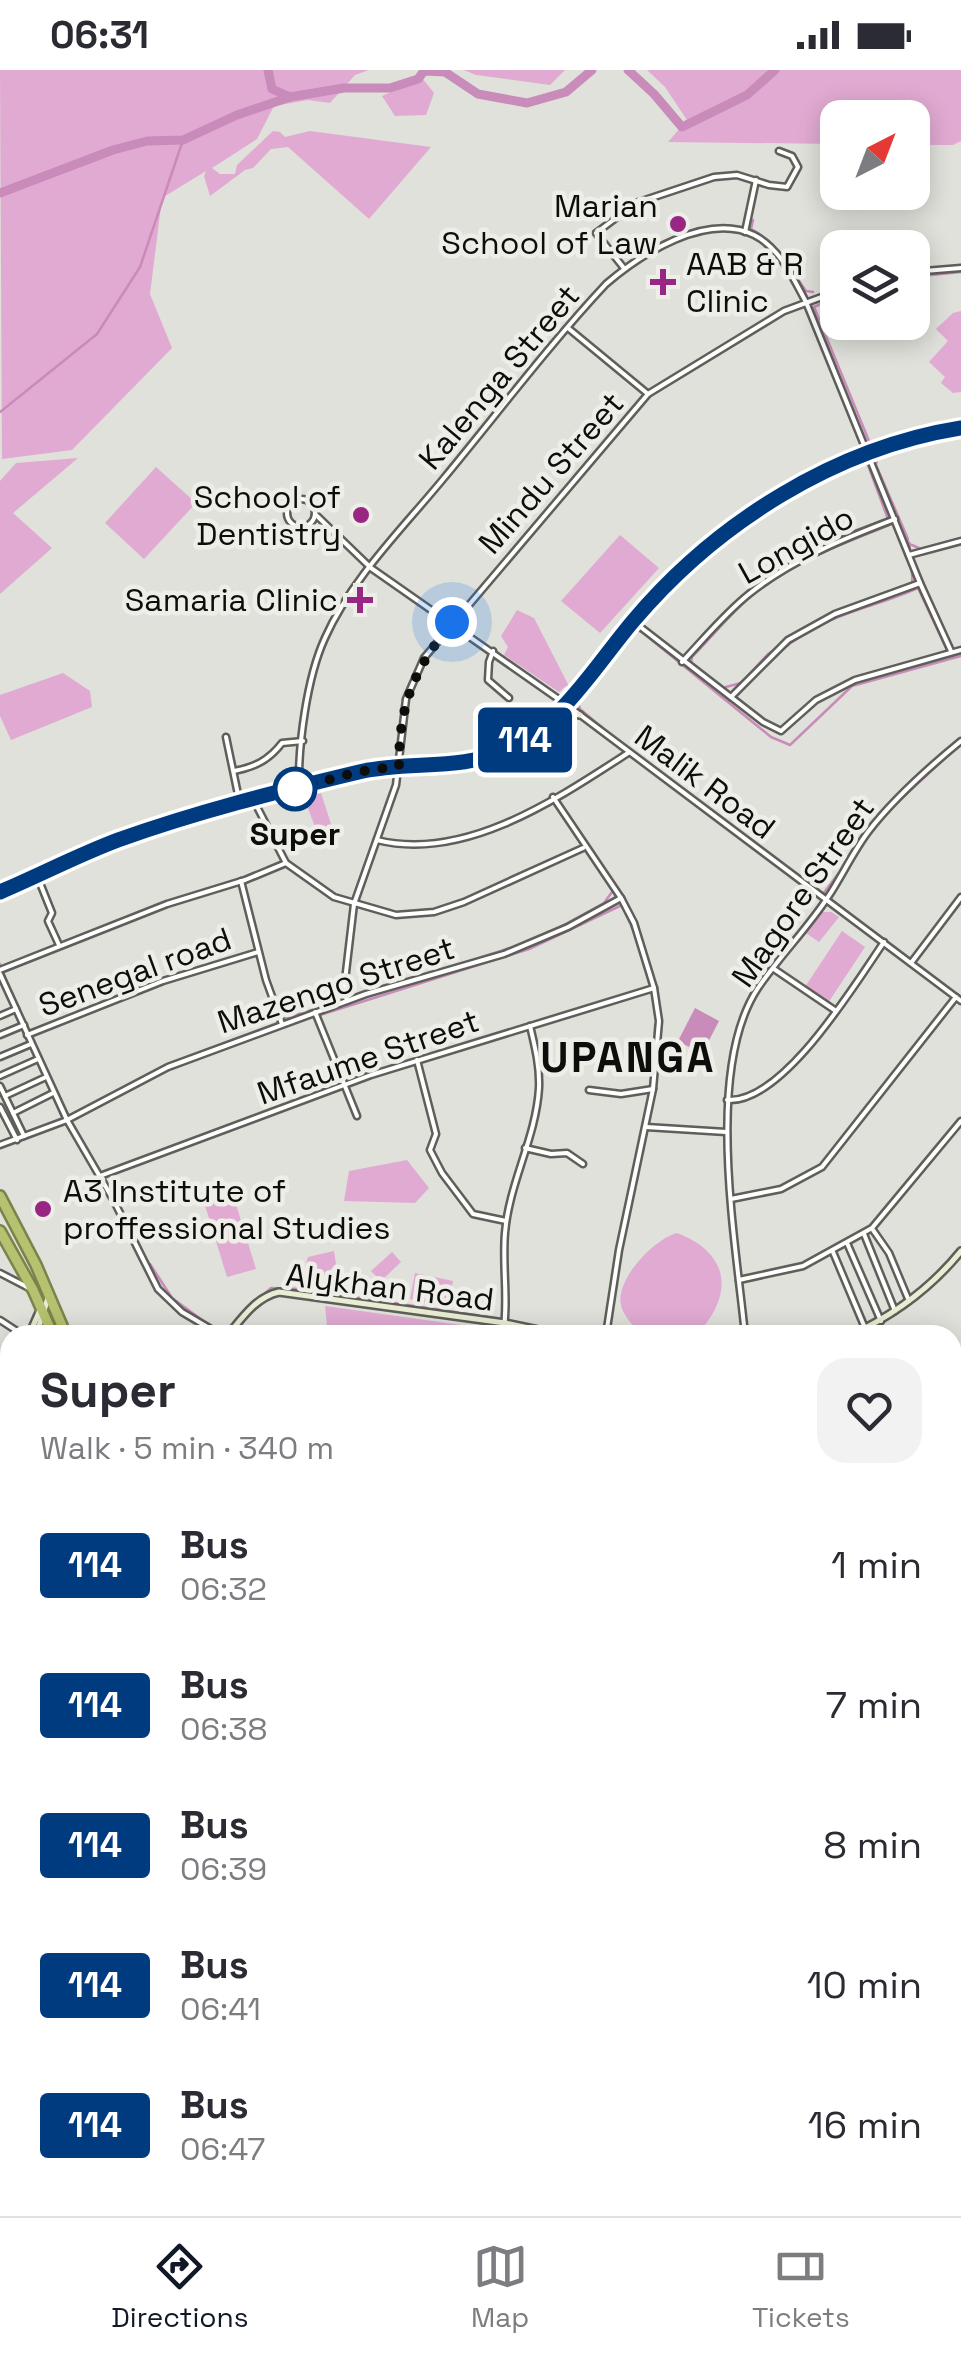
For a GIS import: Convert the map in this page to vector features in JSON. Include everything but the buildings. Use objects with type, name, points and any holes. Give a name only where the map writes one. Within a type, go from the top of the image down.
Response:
[{"type":"highway","points":[[0,1196],[62,1325]]},
{"type":"highway","points":[[0,1231],[49,1325]]},
{"type":"street","points":[[624,268],[596,234],[636,203],[725,174],[782,188],[797,173],[796,160],[779,152]]},
{"type":"street","points":[[756,180],[745,232],[756,236],[777,255],[806,302],[951,652]]},
{"type":"street","name":"Kalenga Street","points":[[299,788],[303,741],[322,644],[333,620],[370,568],[598,292],[624,268],[681,236],[723,230],[745,232]]},
{"type":"street","points":[[930,271],[961,268]]},
{"type":"street","name":"Mindu Street","points":[[347,1001],[344,989],[354,904],[399,766],[399,736],[406,699],[424,658],[648,394],[758,325],[820,297]]},
{"type":"street","points":[[568,328],[648,394]]},
{"type":"street","points":[[0,892],[120,840],[240,804],[357,772],[468,763],[511,748],[567,705],[633,621],[687,564],[724,534],[774,500],[866,453],[961,428]]},
{"type":"street","points":[[309,525],[315,514],[312,504],[304,500],[289,505],[286,513],[291,523],[300,527],[324,526]]},
{"type":"street","name":"Malik Road","points":[[315,514],[370,568],[567,705],[958,999]]},
{"type":"street","name":"Longido","points":[[682,662],[760,586],[832,544],[895,519]]},
{"type":"street","points":[[909,556],[961,541]]},
{"type":"street","points":[[732,697],[788,640],[836,614],[920,584]]},
{"type":"street","points":[[633,621],[682,662],[780,732],[816,700],[855,680],[961,650]]},
{"type":"street","points":[[493,651],[488,662],[488,680],[509,698]]},
{"type":"street","points":[[483,709],[483,720],[511,748]]},
{"type":"street","points":[[560,712],[580,715]]},
{"type":"street","points":[[226,737],[240,804]]},
{"type":"street","points":[[234,771],[258,764],[274,754],[282,743],[303,741]]},
{"type":"street","name":"Magore Street","points":[[744,1325],[730,1199],[727,1100],[741,1030],[758,988],[827,899],[879,818],[961,741]]},
{"type":"street","points":[[377,840],[411,846],[456,840],[512,820],[628,753]]},
{"type":"street","points":[[553,798],[621,898],[634,924],[654,988],[659,1021],[653,1089],[608,1325]]},
{"type":"street","points":[[254,801],[286,863],[319,888],[354,904],[396,915],[434,912],[464,902],[585,847]]},
{"type":"street","points":[[206,1325],[182,1312],[158,1289],[100,1176],[66,1120],[0,972],[59,945],[286,863]]},
{"type":"street","points":[[38,878],[52,913],[48,920],[59,945]]},
{"type":"street","points":[[240,881],[282,1024]]},
{"type":"street","points":[[911,963],[961,897]]},
{"type":"street","name":"Mazengo Street","points":[[0,1145],[66,1120],[168,1066],[347,1001],[504,954],[548,937],[621,898]]},
{"type":"street","points":[[727,1100],[740,1100],[772,1084],[822,1034],[884,942]]},
{"type":"street","name":"Senegal road","points":[[28,1035],[163,981],[258,952]]},
{"type":"street","points":[[774,969],[837,1011]]},
{"type":"street","name":"Mfaume Street","points":[[100,1176],[417,1060],[654,988]]},
{"type":"street","points":[[0,996],[8,992]]},
{"type":"street","points":[[730,1199],[780,1189],[822,1167],[958,999]]},
{"type":"street","points":[[0,1016],[16,1009]]},
{"type":"street","points":[[314,1012],[357,1116]]},
{"type":"street","points":[[0,1036],[24,1024]]},
{"type":"street","points":[[505,1323],[506,1221],[539,1090],[530,1026]]},
{"type":"street","points":[[0,1057],[31,1044]]},
{"type":"street","points":[[0,1076],[38,1060]]},
{"type":"street","points":[[417,1060],[436,1138],[430,1150],[434,1161],[473,1214],[506,1221]]},
{"type":"street","points":[[5,1096],[46,1076]]},
{"type":"street","points":[[0,1086],[24,1136]]},
{"type":"street","points":[[589,1090],[621,1094],[653,1089]]},
{"type":"street","points":[[12,1113],[54,1093]]},
{"type":"street","points":[[0,1107],[16,1140]]},
{"type":"street","points":[[740,1280],[803,1266],[864,1234],[961,1121]]},
{"type":"street","points":[[646,1127],[728,1132]]},
{"type":"street","points":[[525,1148],[567,1153],[583,1164]]},
{"type":"street","points":[[872,1228],[889,1253],[909,1301]]},
{"type":"street","points":[[864,1234],[895,1311]]},
{"type":"street","points":[[847,1243],[881,1321]]},
{"type":"street","points":[[872,1325],[909,1301],[961,1251]]},
{"type":"street","points":[[833,1252],[864,1325]]},
{"type":"street","points":[[0,1273],[33,1290]]},
{"type":"street","name":"Alykhan Road","points":[[234,1325],[264,1297],[279,1292],[514,1325]]},
{"type":"street","points":[[36,1325],[48,1295]]},
{"type":"shaded area","points":[[0,70],[369,70],[355,75],[330,103],[308,100],[274,106],[257,139],[212,168],[220,174],[235,174],[237,165],[273,131],[285,137],[310,131],[431,147],[369,219],[288,147],[271,149],[253,168],[210,196],[206,171],[162,198],[150,294],[172,348],[72,450],[2,459]]},
{"type":"shaded area","points":[[464,70],[565,70],[550,85]]},
{"type":"shaded area","points":[[647,70],[961,70],[961,141],[930,145],[930,100],[820,100],[820,144],[668,142],[687,120],[665,87]]},
{"type":"shaded area","points":[[422,78],[434,93],[426,115],[395,116],[382,96]]},
{"type":"shaded area","points":[[961,311],[961,392],[953,393],[941,383],[945,377],[929,362],[948,341],[936,329],[953,313]]},
{"type":"shaded area","points":[[78,458],[13,513],[52,548],[0,594],[0,481],[16,463]]},
{"type":"shaded area","points":[[156,467],[196,503],[144,559],[105,523]]},
{"type":"shaded area","points":[[620,535],[659,568],[600,633],[561,601]]},
{"type":"shaded area","points":[[517,610],[534,618],[571,690],[566,686],[559,692],[504,655],[508,647],[501,636]]},
{"type":"shaded area","points":[[63,673],[90,691],[92,707],[11,740],[0,716],[0,695]]},
{"type":"shaded area","points":[[558,726],[570,744],[534,769],[522,752]]},
{"type":"shaded area","points":[[321,793],[333,830],[327,836],[317,832],[304,798]]},
{"type":"shaded area","points":[[822,912],[839,917],[819,942],[806,933]]},
{"type":"shaded area","points":[[842,931],[865,947],[828,1003],[805,987]]},
{"type":"shaded area","points":[[695,1008],[719,1021],[702,1054],[678,1041]]},
{"type":"shaded area","points":[[407,1160],[429,1188],[415,1203],[344,1201],[349,1171]]},
{"type":"shaded area","points":[[230,1185],[256,1269],[227,1277],[201,1192]]},
{"type":"shaded area","points":[[677,1233],[695,1241],[717,1264],[721,1290],[705,1325],[633,1325],[622,1309],[621,1295],[630,1273]]},
{"type":"shaded area","points":[[334,1251],[336,1264],[323,1277],[305,1267],[308,1257]]},
{"type":"shaded area","points":[[392,1252],[401,1262],[381,1281],[371,1271]]},
{"type":"shaded area","points":[[415,1273],[453,1281],[447,1308],[410,1299]]},
{"type":"shaded area","points":[[325,1306],[462,1325],[327,1325]]},
{"type":"waterway","points":[[268,70],[272,89],[290,97]]},
{"type":"waterway","points":[[0,193],[113,150],[147,141],[183,140],[237,115],[290,97],[344,88],[390,88],[418,79],[424,71],[445,72],[478,94],[527,103],[566,92],[592,70]]},
{"type":"waterway","points":[[628,70],[682,127],[747,95],[775,70]]},
{"type":"waterway","points":[[0,412],[97,334],[140,267],[183,140]]},
{"type":"waterway","points":[[753,220],[751,229],[775,248],[806,291],[813,292]]},
{"type":"waterway","points":[[930,275],[961,272]]},
{"type":"waterway","points":[[820,304],[814,307],[820,322]]},
{"type":"waterway","points":[[828,340],[871,446]]},
{"type":"waterway","points":[[877,459],[876,465],[908,539]]},
{"type":"waterway","points":[[828,544],[888,519],[864,463]]},
{"type":"waterway","points":[[894,523],[910,544],[912,583],[807,627],[768,654],[741,683],[722,688],[691,663],[692,657],[733,613],[774,578],[894,523]]},
{"type":"waterway","points":[[912,545],[921,549],[961,538]]},
{"type":"waterway","points":[[918,588],[947,650],[860,676],[830,690],[783,733],[735,698],[785,647],[803,635],[838,617],[918,588]]},
{"type":"waterway","points":[[641,624],[651,633]]},
{"type":"waterway","points":[[632,633],[633,629],[642,632],[771,737],[790,745],[852,686],[961,656]]},
{"type":"waterway","points":[[578,703],[580,709],[623,745]]},
{"type":"waterway","points":[[886,813],[957,747]]},
{"type":"waterway","points":[[689,794],[823,894],[844,866]]},
{"type":"waterway","points":[[862,844],[881,819]]},
{"type":"waterway","points":[[551,932],[604,903],[612,892]]},
{"type":"waterway","points":[[321,1023],[320,1015],[529,949],[622,905],[637,939],[649,983]]},
{"type":"waterway","points":[[283,1019],[520,945]]},
{"type":"waterway","points":[[0,964],[6,980]]},
{"type":"waterway","points":[[653,998],[655,1013]]},
{"type":"waterway","points":[[655,1025],[655,1046]]},
{"type":"waterway","points":[[605,1325],[615,1257],[650,1093]]},
{"type":"waterway","points":[[150,1264],[172,1298],[209,1325]]},
{"type":"waterway","points":[[259,1299],[271,1288],[301,1289],[529,1325]]},
{"type":"bus line","name":"114","points":[[0,892],[120,840],[201,815],[357,772],[468,763],[511,748],[567,705],[641,611],[690,560],[752,514],[866,453],[961,428]]},
{"type":"place","name":"Marian School of Law","points":[[678,224]]},
{"type":"place","name":"AAB & R Clinic","points":[[663,282]]},
{"type":"place","name":"School of Dentistry","points":[[361,515]]},
{"type":"place","name":"Samaria Clinic","points":[[360,600]]},
{"type":"place","name":"Super","points":[[295,789]]},
{"type":"place","name":"A3 Institute of proffessional Studies","points":[[43,1209]]},
{"type":"district","name":"UPANGA","points":[[628,1057]]},
{"type":"route","points":[[295,789],[357,772],[399,766],[399,736],[406,699],[424,658],[452,622]]}]
